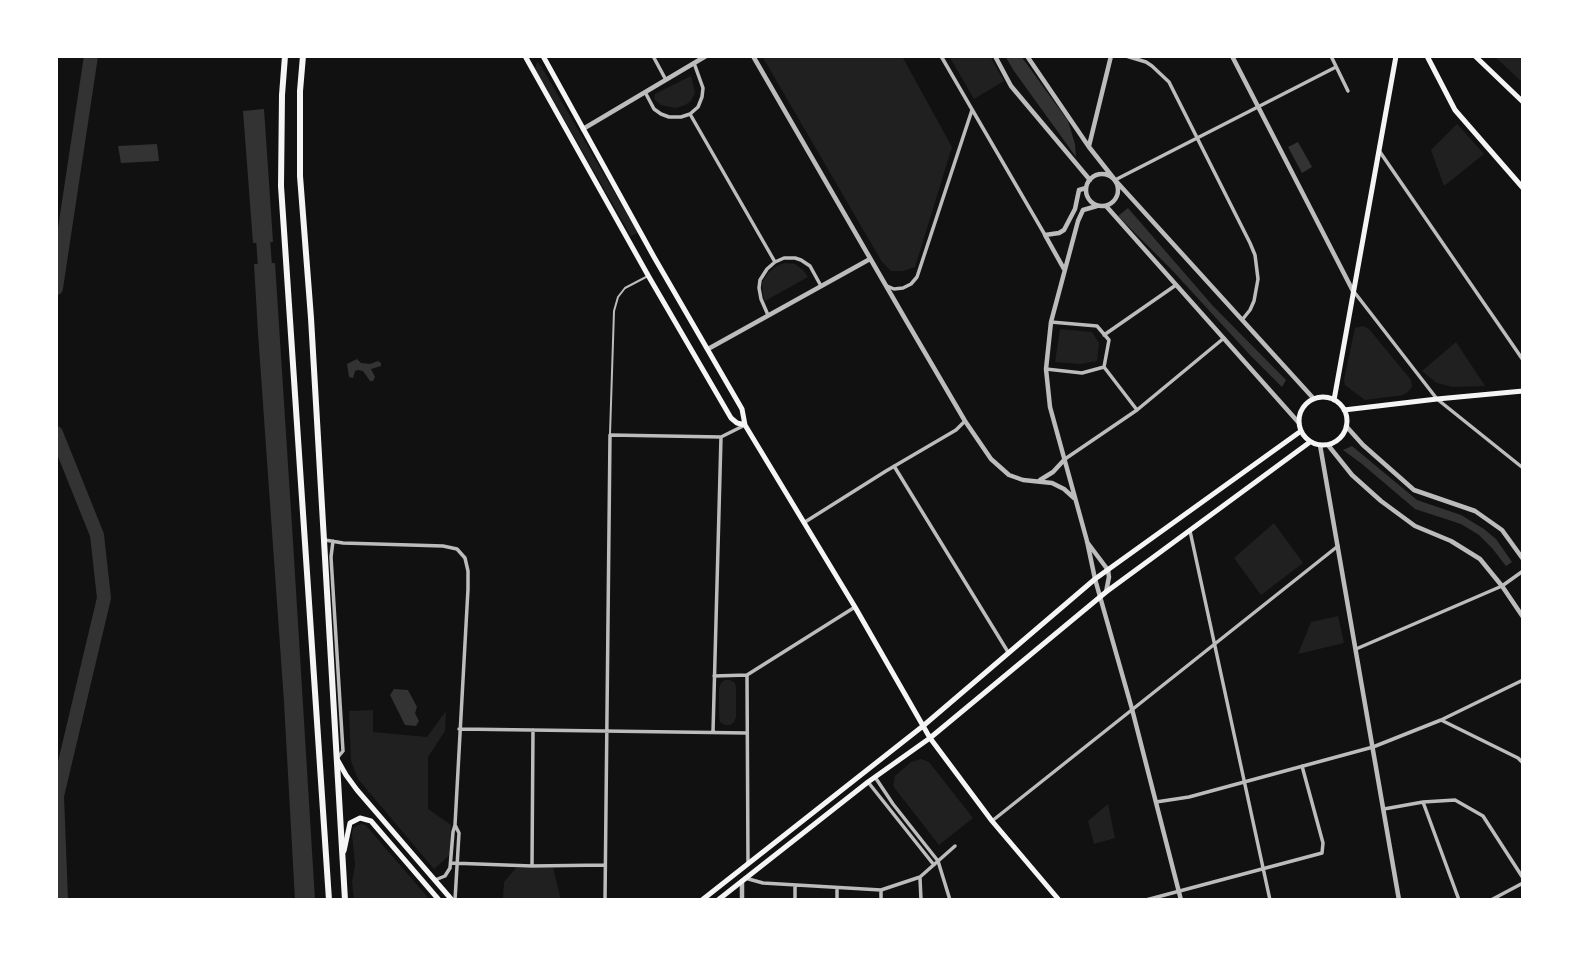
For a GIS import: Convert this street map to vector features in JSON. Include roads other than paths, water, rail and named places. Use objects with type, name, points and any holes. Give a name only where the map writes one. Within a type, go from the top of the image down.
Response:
[{"type":"highway","points":[[285,56],[281,186],[329,900]]},
{"type":"highway","points":[[303,56],[300,91],[300,176],[311,318],[345,900]]},
{"type":"main road","points":[[524,56],[731,418],[745,425]]},
{"type":"main road","points":[[543,56],[742,409],[745,425],[930,738],[992,821],[1059,900]]},
{"type":"main road","points":[[1334,400],[1396,56]]},
{"type":"main road","points":[[1427,56],[1455,110],[1523,188]]},
{"type":"main road","points":[[1475,56],[1523,102]]},
{"type":"main road","points":[[641,263],[654,257]]},
{"type":"main road","points":[[649,277],[662,271]]},
{"type":"main road","points":[[1344,410],[1523,391]]},
{"type":"main road","points":[[1320,397],[1334,400],[1344,410],[1346,426],[1339,438],[1328,445],[1310,442],[1301,431],[1299,423],[1302,408],[1320,397]]},
{"type":"main road","points":[[702,900],[923,726],[1095,579],[1301,431]]},
{"type":"main road","points":[[718,900],[868,782],[930,738],[1103,595],[1310,442]]},
{"type":"main road","points":[[337,758],[356,790],[454,900]]},
{"type":"main road","points":[[343,854],[350,824],[360,818],[371,821],[439,900]]},
{"type":"street","points":[[653,56],[666,80]]},
{"type":"street","points":[[582,129],[706,56]]},
{"type":"street","points":[[753,56],[965,421],[991,459],[1002,470],[1016,478],[1058,485],[1075,499]]},
{"type":"street","points":[[941,56],[1065,269]]},
{"type":"street","points":[[995,56],[1011,86],[1090,180]]},
{"type":"street","points":[[1027,56],[1115,180],[1314,399]]},
{"type":"street","points":[[1089,146],[1111,56]]},
{"type":"street","points":[[1126,56],[1146,62],[1164,76],[1255,255],[1258,267],[1257,290],[1250,310],[1242,320]]},
{"type":"street","points":[[1232,56],[1353,291],[1437,399],[1523,468]]},
{"type":"street","points":[[1331,56],[1348,91]]},
{"type":"street","points":[[645,92],[660,114],[669,117],[690,114],[698,107],[704,88],[694,63]]},
{"type":"street","points":[[1115,180],[1336,67]]},
{"type":"street","points":[[886,285],[894,289],[903,288],[917,277],[972,110]]},
{"type":"street","points":[[690,114],[775,262]]},
{"type":"street","points":[[1379,150],[1523,360]]},
{"type":"street","points":[[1102,174],[1115,180],[1118,195],[1106,206],[1093,204],[1087,197],[1086,188],[1093,177],[1102,174]]},
{"type":"street","points":[[1045,234],[1064,230],[1079,190],[1086,188]]},
{"type":"street","points":[[1097,205],[1083,210],[1078,221],[1051,322],[1046,369],[1050,407],[1095,579],[1103,595],[1181,900]]},
{"type":"street","points":[[1106,206],[1299,423]]},
{"type":"street","points":[[768,315],[761,299],[760,279],[766,268],[775,262],[784,258],[802,260],[810,266],[821,286]]},
{"type":"street","points":[[708,349],[870,259]]},
{"type":"street","points":[[1104,335],[1176,285]]},
{"type":"street","points":[[1051,322],[1097,326],[1109,340],[1104,367],[1137,410]]},
{"type":"street","points":[[1039,481],[1053,472],[1065,459],[1137,410],[1224,338]]},
{"type":"street","points":[[1046,369],[1082,373],[1104,367]]},
{"type":"street","points":[[804,523],[956,430],[965,421]]},
{"type":"street","points":[[605,900],[610,435],[722,438],[745,425]]},
{"type":"street","points":[[1346,426],[1363,445],[1415,490],[1475,512],[1502,530],[1523,559]]},
{"type":"street","points":[[713,732],[722,438]]},
{"type":"street","points":[[1320,445],[1399,900]]},
{"type":"street","points":[[1328,445],[1352,475],[1381,501],[1415,526],[1451,541],[1480,559],[1523,617]]},
{"type":"street","points":[[894,466],[1008,652]]},
{"type":"street","points":[[1190,531],[1270,900]]},
{"type":"street","points":[[323,540],[443,546],[457,549],[465,558],[468,589],[455,825],[448,873],[435,880]]},
{"type":"street","points":[[333,541],[331,558],[343,751],[337,758]]},
{"type":"street","points":[[1087,541],[1108,570],[1109,577],[1103,595]]},
{"type":"street","points":[[992,821],[1338,546]]},
{"type":"street","points":[[1356,649],[1502,586],[1523,571]]},
{"type":"street","points":[[713,676],[747,675],[855,607]]},
{"type":"street","points":[[747,675],[748,864]]},
{"type":"street","points":[[1156,802],[1189,797],[1373,747],[1441,720],[1523,680]]},
{"type":"street","points":[[1441,720],[1518,758],[1523,763]]},
{"type":"street","points":[[459,729],[747,733]]},
{"type":"street","points":[[532,866],[533,730]]},
{"type":"street","points":[[1146,900],[1322,853],[1323,843],[1303,766]]},
{"type":"street","points":[[875,777],[938,861],[950,900]]},
{"type":"street","points":[[868,782],[934,865]]},
{"type":"street","points":[[1384,809],[1455,800],[1483,817],[1523,880],[1491,900]]},
{"type":"street","points":[[1423,802],[1459,900]]},
{"type":"street","points":[[454,900],[458,833],[455,825]]},
{"type":"street","points":[[742,900],[743,880],[881,890],[920,877],[956,846]]},
{"type":"street","points":[[451,863],[606,865]]},
{"type":"street","points":[[920,877],[921,900]]},
{"type":"street","points":[[794,885],[795,900]]},
{"type":"street","points":[[836,888],[837,900]]},
{"type":"street","points":[[881,890],[881,900]]},
{"type":"lane","points":[[610,435],[614,311],[618,297],[625,288],[649,277]]},
{"type":"waterway","points":[[56,288],[91,56]]},
{"type":"waterway","points":[[262,224],[266,281]]},
{"type":"waterway","points":[[56,433],[97,535],[104,598],[57,796],[61,900]]}]
